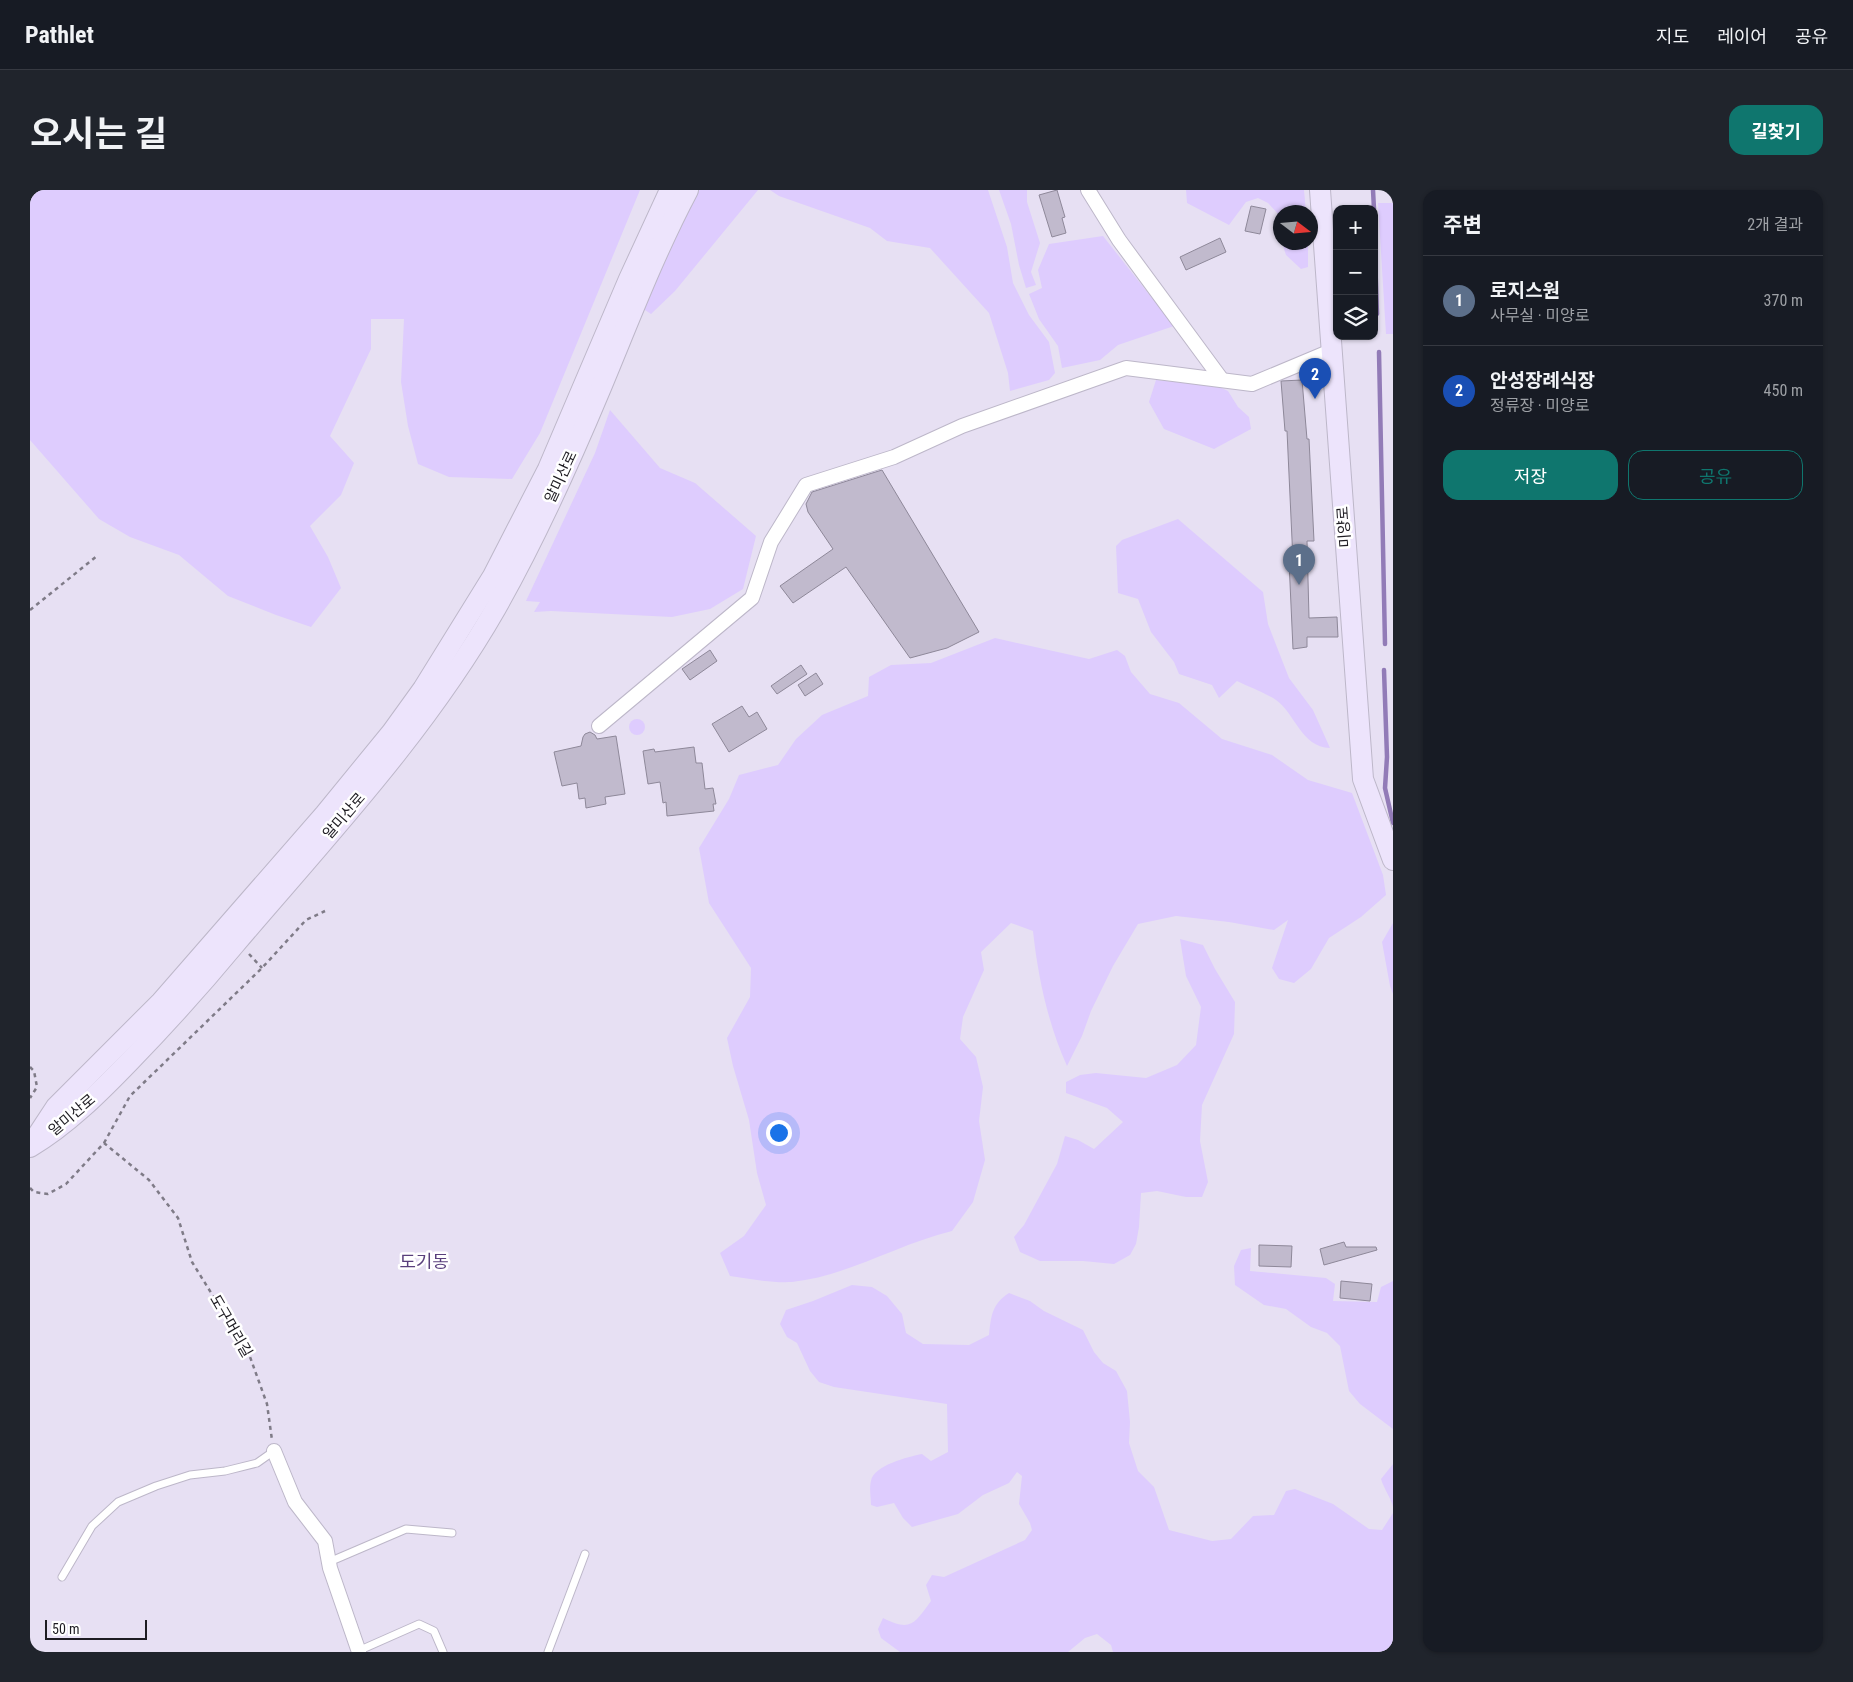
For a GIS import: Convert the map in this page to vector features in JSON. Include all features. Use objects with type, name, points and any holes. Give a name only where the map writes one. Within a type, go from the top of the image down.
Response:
[{"type":"main road","name":"알미산로","points":[[30,1147],[56,1107],[160,1002],[325,814],[392,732],[423,689],[493,576],[548,469],[648,236],[670,190]]},
{"type":"main road","name":"알미산로","points":[[30,1147],[51,1134],[106,1087],[177,1013],[351,809],[429,713],[495,609],[526,551],[574,450],[645,282],[688,190]]},
{"type":"main road","name":"미양로","points":[[1320,190],[1363,779],[1393,860]]},
{"type":"street","points":[[1088,190],[1119,240],[1222,380]]},
{"type":"street","points":[[599,726],[752,598],[771,542],[806,485],[894,457],[962,426],[1126,368],[1252,384],[1331,351]]},
{"type":"street","points":[[274,1451],[295,1502],[325,1541],[329,1562],[358,1651]]},
{"type":"lane","points":[[62,1577],[92,1526],[118,1502],[156,1486],[190,1475],[225,1471],[257,1463],[274,1451]]},
{"type":"lane","points":[[329,1562],[406,1529],[452,1533]]},
{"type":"lane","points":[[548,1652],[585,1554]]},
{"type":"lane","points":[[358,1651],[419,1624],[434,1631],[443,1652]]},
{"type":"path","points":[[30,610],[97,556]]},
{"type":"path","points":[[30,1188],[34,1192],[48,1194],[66,1184],[104,1143],[130,1096],[262,968],[306,920],[325,911]]},
{"type":"path","points":[[249,954],[262,968]]},
{"type":"path","points":[[30,1067],[34,1071],[37,1087],[30,1098]]},
{"type":"path","name":"도구머리길","points":[[104,1143],[149,1180],[178,1218],[192,1262],[249,1354],[267,1404],[274,1451]]},
{"type":"shaded area","points":[[30,190],[640,190],[540,433],[512,479],[449,477],[418,464],[408,426],[401,382],[404,319],[371,319],[371,349],[330,436],[354,463],[341,495],[310,526],[328,557],[341,588],[311,627],[228,596],[179,555],[130,537],[99,519],[30,440]]},
{"type":"shaded area","points":[[699,190],[758,190],[675,291],[651,314],[642,308],[675,236]]},
{"type":"shaded area","points":[[770,190],[988,190],[1007,247],[1013,283],[1029,315],[1049,342],[1055,373],[1049,380],[1010,391],[1008,373],[989,313],[930,248],[887,241],[870,228],[779,196]]},
{"type":"shaded area","points":[[999,190],[1027,190],[1027,202],[1040,243],[1031,272],[1036,285],[1026,288],[1019,265],[1011,224]]},
{"type":"shaded area","points":[[1186,190],[1304,190],[1305,205],[1273,205],[1273,208],[1268,203],[1258,198],[1246,202],[1229,225],[1187,203]]},
{"type":"shaded area","points":[[1378,203],[1393,203],[1393,334],[1386,334]]},
{"type":"shaded area","points":[[1103,236],[1174,326],[1118,345],[1100,360],[1062,368],[1058,346],[1039,319],[1029,294],[1042,288],[1038,270],[1049,244]]},
{"type":"shaded area","points":[[1284,250],[1308,250],[1308,267],[1301,269],[1286,255]]},
{"type":"shaded area","points":[[1156,380],[1217,386],[1228,391],[1238,407],[1249,417],[1251,429],[1214,449],[1164,429],[1149,402]]},
{"type":"shaded area","points":[[610,410],[660,468],[695,483],[756,536],[743,589],[710,609],[672,617],[551,611],[534,612],[540,602],[526,601],[595,453]]},
{"type":"shaded area","points":[[1178,519],[1263,592],[1268,624],[1289,678],[1313,710],[1330,748],[1312,742],[1305,736],[1283,706],[1262,692],[1237,681],[1219,698],[1212,685],[1179,674],[1174,662],[1151,632],[1138,599],[1118,593],[1116,546],[1122,540]]},
{"type":"shaded area","points":[[995,638],[1089,659],[1117,650],[1125,656],[1131,672],[1150,694],[1179,703],[1222,739],[1272,755],[1308,780],[1352,793],[1383,875],[1386,895],[1361,917],[1329,938],[1311,969],[1294,983],[1279,979],[1272,968],[1288,920],[1274,930],[1229,922],[1176,916],[1138,924],[1113,966],[1067,1066],[1054,1034],[1045,1000],[1033,931],[1011,923],[981,952],[984,970],[963,1017],[960,1039],[976,1057],[983,1087],[979,1121],[985,1160],[973,1202],[952,1231],[853,1267],[813,1279],[776,1282],[730,1276],[720,1253],[744,1236],[766,1205],[757,1173],[749,1120],[727,1038],[750,997],[751,968],[709,903],[699,848],[729,799],[739,775],[778,765],[796,739],[822,715],[868,696],[869,677],[891,665],[931,663]]},
{"type":"shaded area","points":[[637,719],[643,721],[645,727],[643,733],[637,735],[631,733],[629,727],[631,721]]},
{"type":"shaded area","points":[[1393,923],[1393,994],[1382,942]]},
{"type":"shaded area","points":[[1180,939],[1203,945],[1235,1002],[1234,1034],[1202,1105],[1200,1141],[1208,1182],[1202,1197],[1186,1197],[1157,1191],[1141,1193],[1136,1244],[1130,1255],[1114,1264],[1083,1261],[1040,1261],[1020,1252],[1014,1237],[1024,1225],[1057,1164],[1065,1136],[1078,1140],[1094,1149],[1123,1122],[1107,1108],[1066,1093],[1066,1082],[1080,1075],[1096,1073],[1146,1078],[1177,1065],[1196,1045],[1201,1007],[1186,976]]},
{"type":"shaded area","points":[[1251,1248],[1250,1271],[1326,1278],[1335,1284],[1333,1301],[1377,1302],[1381,1287],[1393,1281],[1393,1429],[1360,1404],[1349,1391],[1340,1346],[1327,1333],[1311,1327],[1286,1309],[1264,1305],[1235,1285],[1234,1266],[1241,1250]]},
{"type":"shaded area","points":[[852,1285],[872,1287],[887,1296],[902,1314],[906,1333],[923,1344],[969,1345],[989,1335],[993,1311],[1003,1297],[1009,1293],[1030,1301],[1044,1311],[1083,1330],[1094,1352],[1103,1363],[1116,1371],[1127,1391],[1130,1422],[1129,1443],[1138,1471],[1154,1487],[1169,1530],[1212,1541],[1231,1539],[1253,1516],[1274,1515],[1286,1491],[1295,1489],[1333,1504],[1369,1529],[1382,1530],[1393,1513],[1393,1652],[1113,1652],[1111,1645],[1097,1634],[1085,1638],[1068,1652],[900,1652],[881,1638],[878,1629],[883,1618],[900,1624],[906,1625],[911,1623],[916,1620],[931,1601],[926,1585],[932,1575],[944,1577],[1025,1540],[1032,1530],[1019,1504],[1022,1476],[1017,1472],[1009,1483],[983,1495],[958,1514],[912,1527],[903,1518],[894,1503],[877,1507],[871,1505],[871,1481],[873,1475],[878,1470],[909,1457],[922,1454],[931,1461],[948,1452],[947,1404],[834,1387],[819,1382],[810,1371],[797,1343],[787,1337],[780,1324],[786,1310]]},
{"type":"shaded area","points":[[1393,1464],[1393,1507],[1381,1479]]},
{"type":"building","points":[[1057,190],[1065,217],[1062,218],[1066,233],[1052,237],[1039,195]]},
{"type":"building","points":[[1251,206],[1266,209],[1260,234],[1245,231]]},
{"type":"building","points":[[1220,238],[1226,252],[1186,270],[1180,257]]},
{"type":"building","points":[[1302,380],[1307,439],[1309,439],[1314,541],[1307,541],[1309,618],[1337,617],[1338,637],[1307,637],[1307,647],[1293,649],[1289,561],[1293,561],[1287,431],[1285,431],[1281,381]]},
{"type":"building","points":[[882,470],[979,632],[947,648],[910,658],[846,567],[793,603],[780,586],[833,549],[808,512],[806,504],[812,492]]},
{"type":"building","points":[[710,650],[717,661],[690,680],[682,669]]},
{"type":"building","points":[[801,665],[807,674],[777,694],[771,686]]},
{"type":"building","points":[[816,673],[823,684],[805,696],[798,685]]},
{"type":"building","points":[[742,706],[749,717],[757,712],[767,729],[729,752],[712,724]]},
{"type":"building","points":[[590,732],[597,739],[616,736],[625,794],[605,797],[606,804],[586,808],[585,798],[579,799],[577,783],[562,786],[554,752],[581,746],[583,737]]},
{"type":"building","points":[[694,747],[696,763],[702,763],[705,789],[713,788],[716,804],[713,804],[714,811],[667,816],[666,802],[663,803],[660,782],[648,784],[643,751],[654,749],[655,752]]},
{"type":"building","points":[[1344,1242],[1346,1247],[1376,1247],[1377,1250],[1324,1265],[1320,1249]]},
{"type":"building","points":[[1259,1245],[1292,1246],[1291,1267],[1259,1266]]},
{"type":"building","points":[[1341,1281],[1372,1284],[1370,1301],[1340,1298]]},
{"type":"waterway","points":[[1373,190],[1374,205]]},
{"type":"waterway","points":[[1375,250],[1376,295]]},
{"type":"waterway","points":[[1379,352],[1385,644]]},
{"type":"waterway","points":[[1384,670],[1387,757],[1385,788],[1393,823]]},
{"type":"place","name":"안성장례식장","points":[[1315,399]]},
{"type":"place","name":"로지스원","points":[[1299,585]]},
{"type":"district","name":"도기동","points":[[424,1262]]}]
